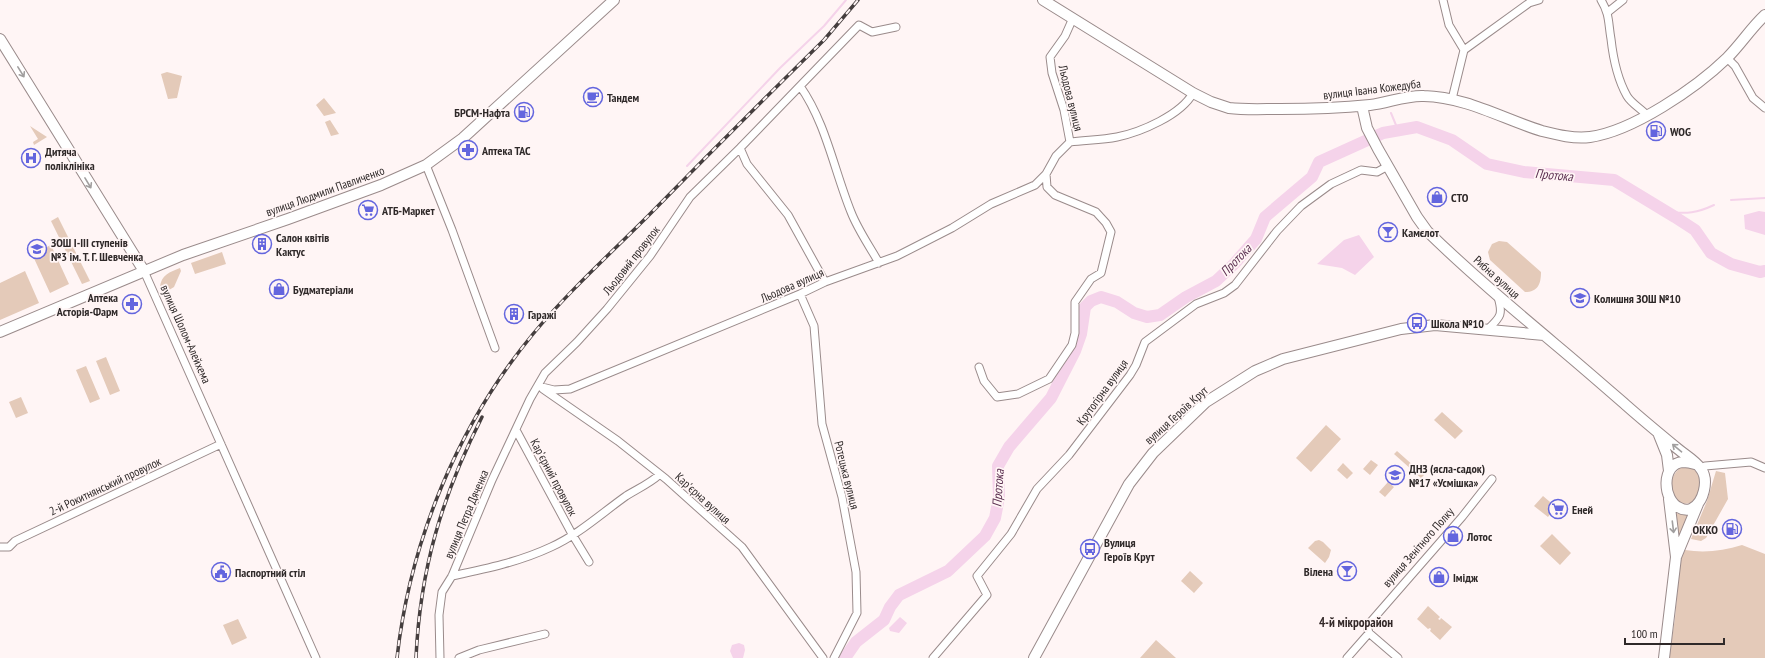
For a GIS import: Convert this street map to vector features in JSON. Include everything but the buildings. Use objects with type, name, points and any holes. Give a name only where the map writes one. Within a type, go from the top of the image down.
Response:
[{"type":"street","name":"вулиця Людмили Павличенко","points":[[0,332],[130,276],[374,187],[426,165],[463,138],[614,0]]},
{"type":"street","name":"вулиця Івана Кожедуба","points":[[1043,0],[1193,93],[1219,105],[1237,109],[1339,109],[1423,96],[1452,99],[1476,106],[1529,126],[1564,136],[1578,138],[1596,136],[1620,129],[1647,115],[1696,84],[1727,58],[1756,22],[1765,15]]},
{"type":"street","points":[[1442,0],[1449,25],[1464,50]]},
{"type":"street","points":[[1452,99],[1464,50],[1529,3],[1539,0]]},
{"type":"street","points":[[1601,0],[1608,12],[1611,40],[1621,81],[1631,101],[1647,115]]},
{"type":"street","points":[[1608,12],[1623,0]]},
{"type":"street","name":"Льодова вулиця","points":[[1070,142],[1064,110],[1052,73],[1050,57],[1065,36],[1073,18]]},
{"type":"street","name":"Льодовий провулок","points":[[538,386],[545,373],[577,342],[650,256],[690,197],[740,148],[859,25],[872,32],[896,27]]},
{"type":"street","name":"вулиця Шолом-Алейхема","points":[[0,39],[144,271],[316,658]]},
{"type":"street","points":[[1727,58],[1736,66],[1753,98],[1765,108]]},
{"type":"street","points":[[800,86],[811,102],[830,149],[851,213],[879,263]]},
{"type":"street","name":"Льодова вулиця","points":[[538,386],[554,390],[570,389],[800,294],[824,282],[897,256],[952,228],[991,204],[1035,185],[1046,174],[1056,156],[1070,142],[1117,137],[1150,126],[1189,101],[1193,93]]},
{"type":"street","name":"Рибна вулиця","points":[[1362,106],[1368,128],[1378,149],[1417,217],[1427,231],[1498,297],[1698,466]]},
{"type":"street","points":[[740,148],[747,164],[788,215],[824,282]]},
{"type":"street","points":[[426,165],[452,230],[495,348]]},
{"type":"street","name":"Крутогірна вулиця","points":[[933,658],[987,595],[977,576],[1007,539],[1037,489],[1069,455],[1130,375],[1136,365],[1144,342],[1196,304],[1224,293],[1235,285],[1277,231],[1301,206],[1325,188],[1361,170],[1377,172],[1388,166]]},
{"type":"street","points":[[979,367],[984,381],[997,398],[1018,394],[1049,379],[1072,345],[1075,334],[1075,302],[1091,279],[1101,273],[1102,263],[1111,232],[1106,223],[1096,212],[1055,195],[1047,187],[1046,174]]},
{"type":"street","points":[[135,257],[142,262],[156,266],[150,285]]},
{"type":"street","points":[[135,257],[135,264],[130,276],[144,279],[150,285]]},
{"type":"street","name":"Ротецька вулиця","points":[[800,294],[814,326],[822,424],[842,497],[856,572],[857,613],[834,658]]},
{"type":"street","points":[[1488,329],[1500,316],[1502,307],[1498,297]]},
{"type":"street","name":"вулиця Героїв Крут","points":[[1034,658],[1129,484],[1153,453],[1206,402],[1255,371],[1283,359],[1400,329],[1435,325],[1544,335]]},
{"type":"street","name":"вулиця Петра Дяченка","points":[[440,658],[439,615],[442,592],[452,576],[492,480],[530,399],[538,386]]},
{"type":"street","name":"Карʼєрна вулиця","points":[[538,386],[618,441],[659,475],[666,479],[742,547],[823,658]]},
{"type":"street","name":"Карʼєрний провулок","points":[[516,430],[572,534],[589,562]]},
{"type":"street","name":"Рибна вулиця","points":[[1658,433],[1667,455],[1669,471]]},
{"type":"street","name":"2-й Рокитнянський провулок","points":[[0,546],[9,547],[15,541],[221,444]]},
{"type":"street","points":[[1698,504],[1691,509],[1680,509],[1672,504],[1666,489],[1669,471],[1674,466],[1683,462],[1698,466],[1705,466],[1752,462],[1765,468]]},
{"type":"street","points":[[1676,557],[1702,497],[1706,480],[1698,466]]},
{"type":"street","name":"Карʼєрний провулок","points":[[452,576],[483,570],[524,558],[552,547],[628,495],[651,482],[659,475]]},
{"type":"street","name":"вулиця Зенітного Полку","points":[[1347,658],[1369,633],[1367,626],[1374,617],[1462,517],[1492,478]]},
{"type":"street","points":[[1664,658],[1676,557],[1669,497]]},
{"type":"street","points":[[1369,633],[1398,658]]},
{"type":"street","points":[[459,658],[480,650],[545,634]]},
{"type":"shaded area","points":[[167,72],[182,76],[177,98],[168,99],[161,74]]},
{"type":"shaded area","points":[[324,98],[336,113],[324,116],[316,105]]},
{"type":"shaded area","points":[[330,120],[339,134],[331,136],[325,122]]},
{"type":"shaded area","points":[[30,126],[47,137],[34,145],[33,142],[38,139]]},
{"type":"shaded area","points":[[1759,211],[1765,212],[1765,235],[1745,229],[1744,215]]},
{"type":"shaded area","points":[[58,217],[90,281],[82,284],[51,221]]},
{"type":"shaded area","points":[[1359,235],[1374,257],[1355,275],[1342,268],[1317,264],[1344,240]]},
{"type":"shaded area","points":[[1499,241],[1507,242],[1541,272],[1539,284],[1536,289],[1525,292],[1490,260],[1488,252],[1492,244]]},
{"type":"shaded area","points":[[51,245],[69,284],[50,293],[32,254]]},
{"type":"shaded area","points":[[222,252],[226,264],[195,274],[191,263]]},
{"type":"shaded area","points":[[180,268],[181,271],[174,287],[169,290],[167,294],[175,307],[171,314],[160,287],[162,280],[167,274]]},
{"type":"shaded area","points":[[25,271],[39,303],[0,320],[0,283]]},
{"type":"shaded area","points":[[106,357],[120,391],[110,395],[96,361]]},
{"type":"shaded area","points":[[86,366],[100,399],[90,403],[76,370]]},
{"type":"shaded area","points":[[21,397],[28,413],[16,418],[9,402]]},
{"type":"shaded area","points":[[1442,412],[1463,431],[1455,439],[1434,420]]},
{"type":"shaded area","points":[[1326,425],[1341,439],[1311,472],[1296,458]]},
{"type":"shaded area","points":[[1397,451],[1424,475],[1421,478],[1394,454]]},
{"type":"shaded area","points":[[1371,460],[1378,465],[1370,475],[1363,469]]},
{"type":"shaded area","points":[[1343,463],[1353,473],[1347,479],[1337,470]]},
{"type":"shaded area","points":[[1690,466],[1697,473],[1700,489],[1696,499],[1692,503],[1681,504],[1675,501],[1672,479],[1681,467]]},
{"type":"shaded area","points":[[1716,471],[1725,473],[1728,499],[1706,538],[1701,541],[1691,539],[1707,501]]},
{"type":"shaded area","points":[[1388,482],[1394,487],[1385,497],[1379,492]]},
{"type":"shaded area","points":[[1543,496],[1556,507],[1548,517],[1534,506]]},
{"type":"shaded area","points":[[1674,513],[1690,515],[1679,542]]},
{"type":"shaded area","points":[[1552,534],[1571,553],[1560,565],[1540,546]]},
{"type":"shaded area","points":[[1319,540],[1331,550],[1325,563],[1308,548],[1315,541]]},
{"type":"shaded area","points":[[1742,545],[1765,554],[1765,658],[1669,658],[1675,618],[1680,560],[1685,550],[1714,551]]},
{"type":"shaded area","points":[[1190,571],[1203,583],[1194,593],[1181,581]]},
{"type":"shaded area","points":[[1428,606],[1440,617],[1438,619],[1440,620],[1441,618],[1452,627],[1440,640],[1430,631],[1430,628],[1428,629],[1417,619]]},
{"type":"shaded area","points":[[900,617],[907,623],[899,633],[890,631],[889,628]]},
{"type":"shaded area","points":[[238,619],[247,638],[232,645],[223,625]]},
{"type":"shaded area","points":[[1156,640],[1176,658],[1140,658]]},
{"type":"shaded area","points":[[739,643],[744,645],[745,650],[743,658],[733,658],[730,651],[732,645]]},
{"type":"waterway","points":[[687,166],[780,68],[824,26],[846,0]]},
{"type":"waterway","points":[[1391,113],[1398,130]]},
{"type":"waterway","name":"Протока","points":[[845,658],[856,642],[884,620],[890,607],[899,595],[948,571],[985,536],[995,518],[999,497],[998,466],[1009,447],[1051,398],[1075,351],[1081,334],[1085,307],[1091,301],[1101,297],[1117,302],[1134,313],[1147,317],[1160,315],[1186,297],[1216,281],[1234,264],[1256,239],[1265,217],[1312,177],[1319,162],[1383,133],[1417,127],[1452,140],[1487,164],[1524,172],[1614,180],[1695,230],[1711,253],[1731,264],[1760,272],[1765,271]]},
{"type":"waterway","points":[[1731,200],[1765,198]]},
{"type":"waterway","points":[[1668,212],[1692,212],[1714,205]]},
{"type":"railway","points":[[397,658],[413,571],[426,528],[442,486],[460,446],[506,369],[546,318],[560,303],[824,40],[858,0]]},
{"type":"railway","points":[[416,658],[418,625],[428,563],[455,475],[482,417]]},
{"type":"place","name":"Тандем","points":[[593,97]]},
{"type":"place","name":"БРСМ-Нафта","points":[[524,112]]},
{"type":"place","name":"WOG","points":[[1656,131]]},
{"type":"place","name":"Аптека ТАС","points":[[468,150]]},
{"type":"place","name":"Дитяча поліклініка","points":[[31,158]]},
{"type":"place","name":"СТО","points":[[1437,197]]},
{"type":"place","name":"АТБ-Маркет","points":[[368,210]]},
{"type":"place","name":"Камєлот","points":[[1388,232]]},
{"type":"place","name":"Салон квітів Кактус","points":[[262,244]]},
{"type":"place","name":"ЗОШ І-ІІІ ступенів №3 ім. Т. Г. Шевченка","points":[[37,249]]},
{"type":"place","name":"Будматеріали","points":[[279,289]]},
{"type":"place","name":"Колишня ЗОШ №10","points":[[1580,298]]},
{"type":"place","name":"Аптека Асторія-Фарм","points":[[132,304]]},
{"type":"place","name":"Гаражі","points":[[514,314]]},
{"type":"place","name":"Школа №10","points":[[1417,323]]},
{"type":"place","name":"ДНЗ (ясла-садок) №17 «Усмішка»","points":[[1395,475]]},
{"type":"place","name":"Еней","points":[[1558,509]]},
{"type":"place","name":"ОККО","points":[[1732,529]]},
{"type":"place","name":"Лотос","points":[[1453,536]]},
{"type":"place","name":"Вулиця Героїв Крут","points":[[1090,549]]},
{"type":"place","name":"Вілена","points":[[1347,571]]},
{"type":"place","name":"Паспортний стіл","points":[[221,572]]},
{"type":"place","name":"Імідж","points":[[1439,577]]},
{"type":"district","name":"4-й мікрорайон","points":[[1356,622]]}]
